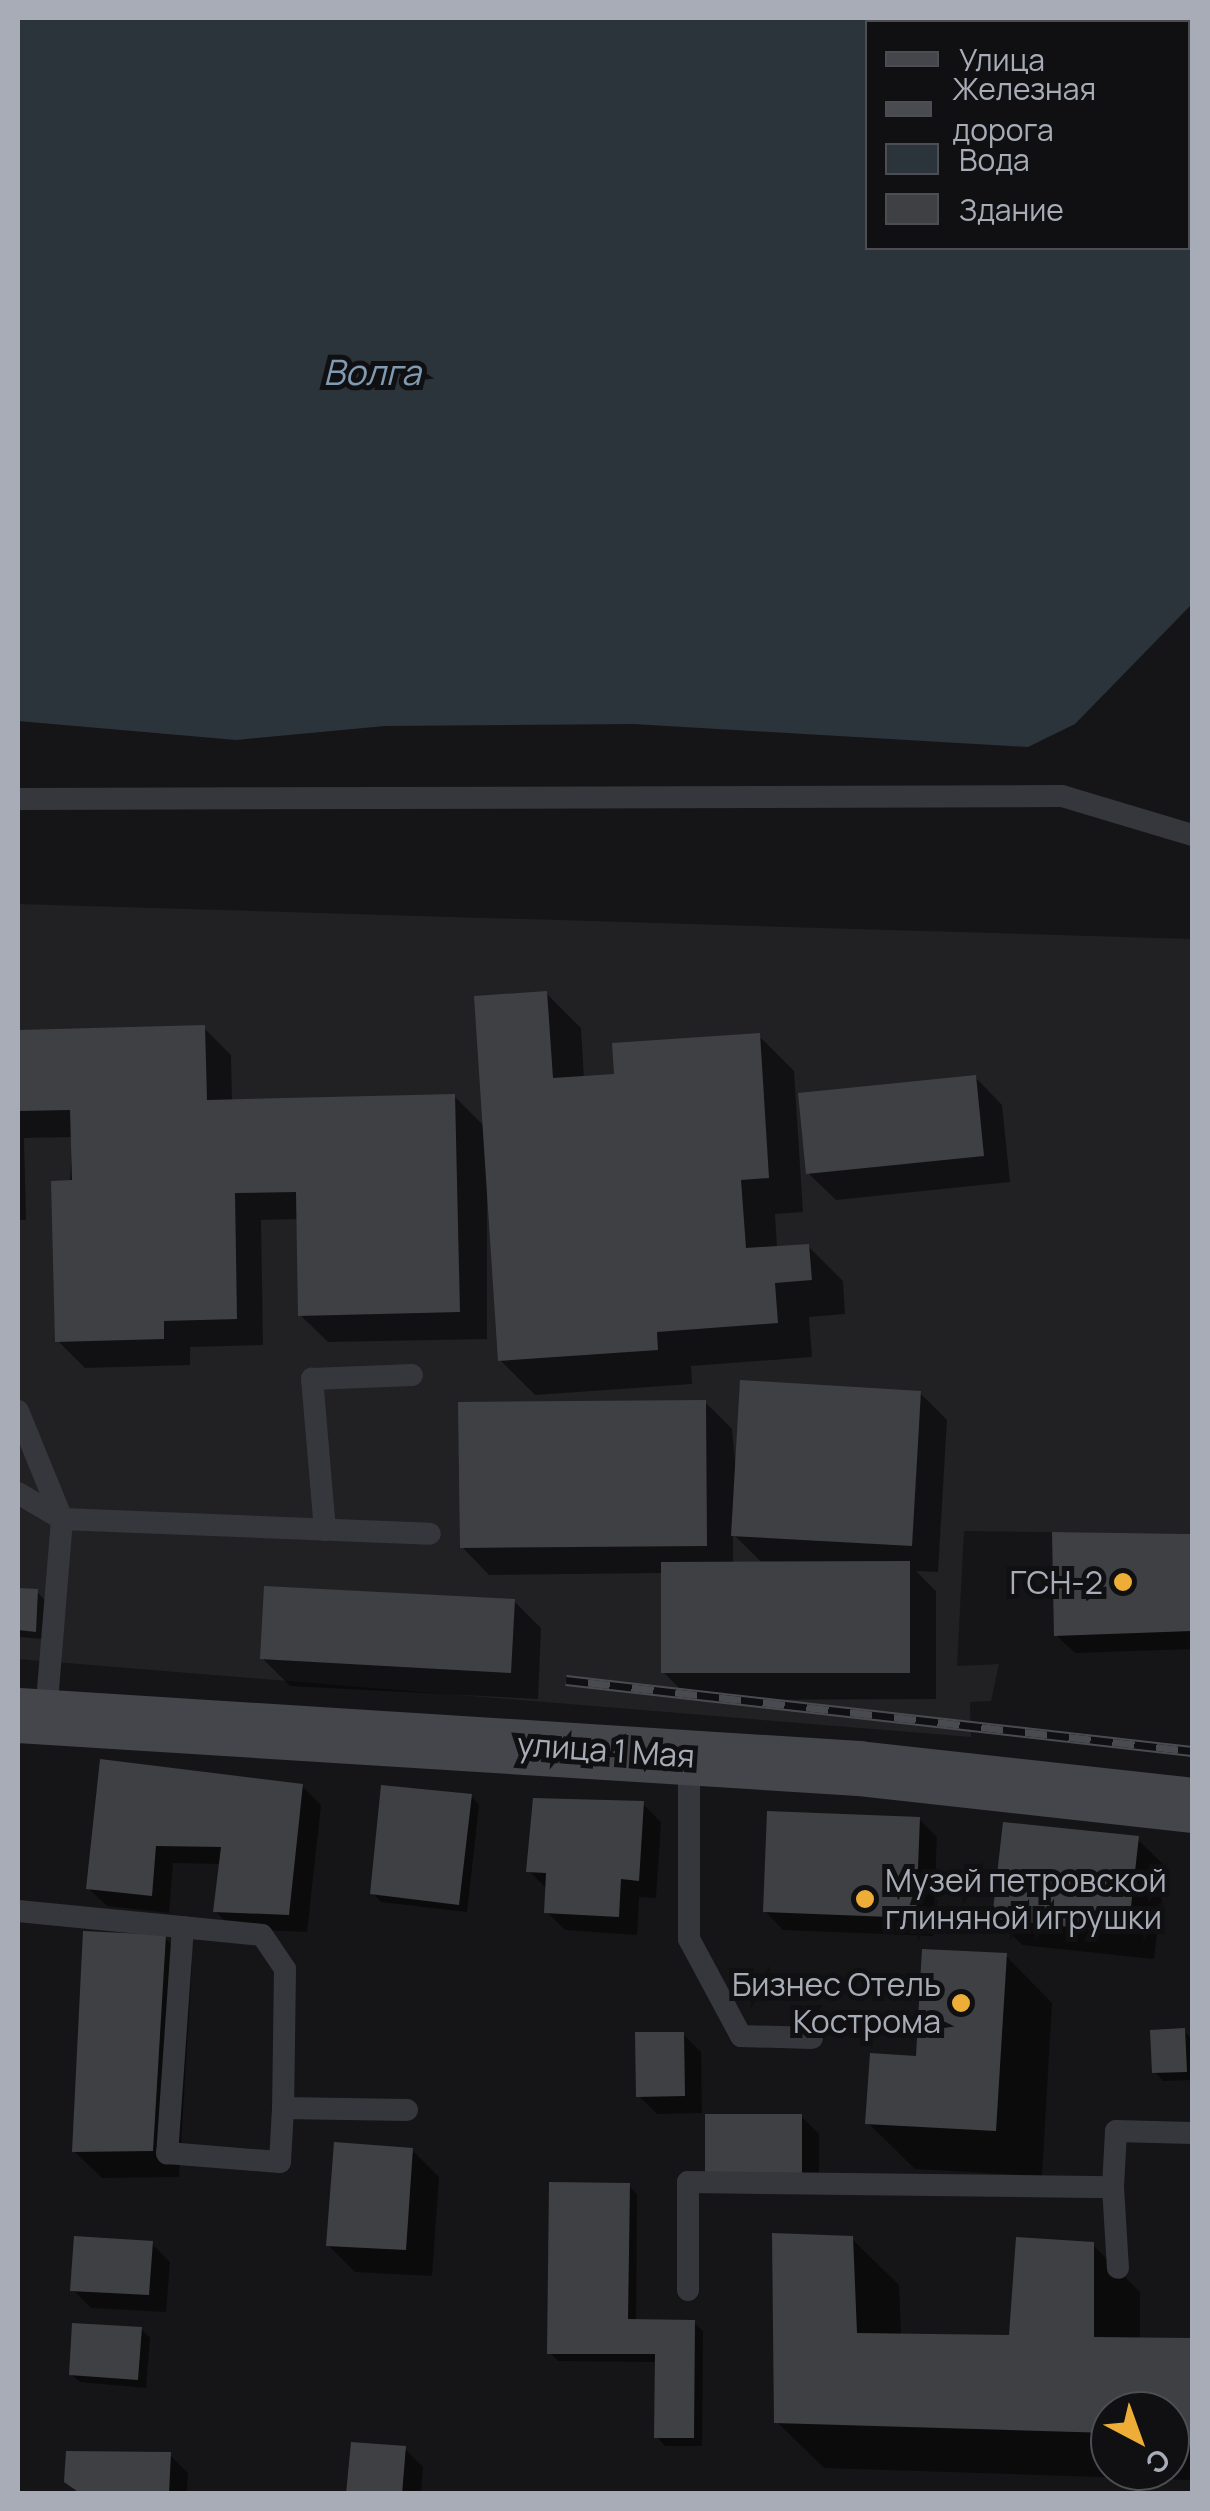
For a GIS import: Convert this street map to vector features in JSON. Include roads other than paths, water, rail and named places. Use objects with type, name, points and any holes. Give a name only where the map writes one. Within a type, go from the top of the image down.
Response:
[{"type":"street","name":"улица 1 Мая","points":[[32,1714],[689,1756],[1192,1805]]},
{"type":"lane","points":[[18,798],[1062,796],[1192,834]]},
{"type":"lane","points":[[325,1530],[312,1379],[412,1376]]},
{"type":"lane","points":[[18,1411],[62,1520],[32,1714]]},
{"type":"lane","points":[[18,1493],[62,1520],[430,1534]]},
{"type":"lane","points":[[689,1756],[689,1939],[741,2036],[812,2038]]},
{"type":"lane","points":[[18,1911],[183,1927],[262,1936],[285,1969],[280,2162],[168,2153],[183,1927]]},
{"type":"lane","points":[[283,2108],[406,2110]]},
{"type":"lane","points":[[1118,2268],[1116,2131],[1192,2133]]},
{"type":"lane","points":[[688,2290],[688,2182],[1114,2187]]},
{"type":"water","name":"Волга","points":[[18,18],[1192,18],[1192,604],[1075,724],[1028,747],[633,724],[385,726],[236,740],[18,721]]},
{"type":"railway","points":[[566,1680],[1192,1751]]},
{"type":"place","name":"ГСН-2","points":[[1123,1582]]},
{"type":"place","name":"Музей петровской глиняной игрушки","points":[[865,1899]]},
{"type":"place","name":"Бизнес Отель Кострома","points":[[961,2003]]}]
